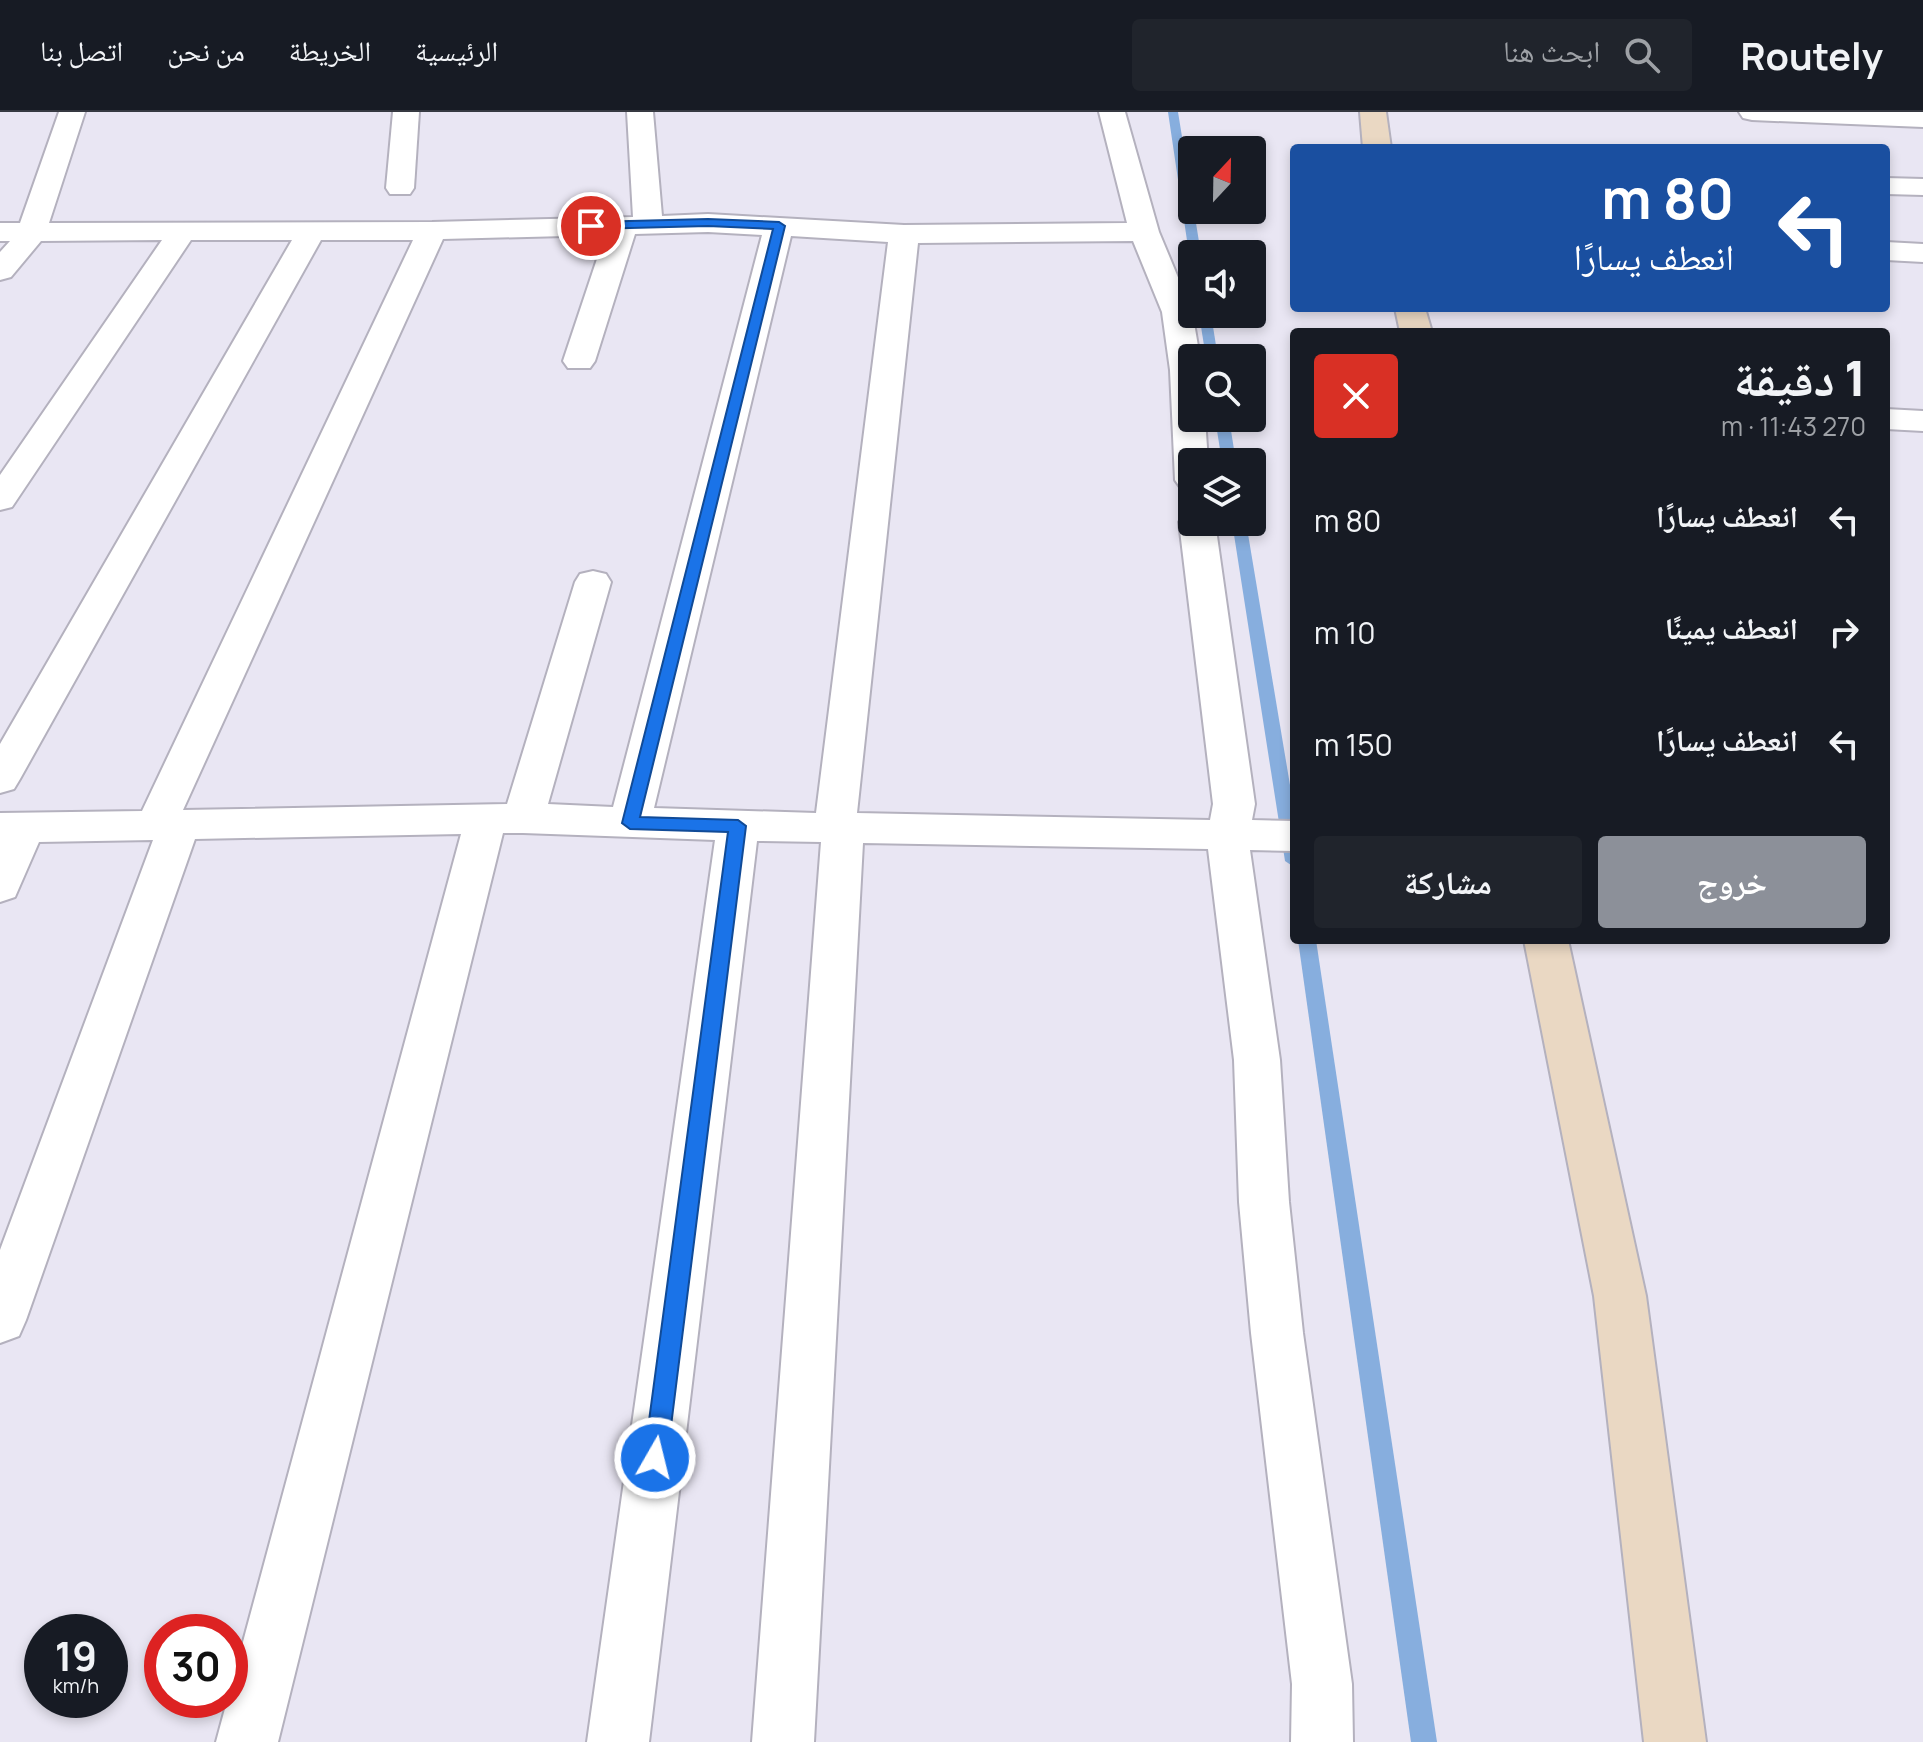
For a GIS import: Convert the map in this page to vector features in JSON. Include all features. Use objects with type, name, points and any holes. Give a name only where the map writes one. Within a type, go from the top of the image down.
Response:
[{"type":"main road","points":[[1373,112],[1377,144]]},
{"type":"main road","points":[[1547,944],[1620,1296],[1675,1742]]},
{"type":"street","points":[[0,271],[31,234],[72,112]]},
{"type":"street","points":[[400,188],[406,112]]},
{"type":"street","points":[[579,361],[635,224],[640,112]]},
{"type":"street","points":[[1112,112],[1144,232],[1177,312],[1186,370],[1190,448]]},
{"type":"street","points":[[1752,112],[1923,119]]},
{"type":"street","points":[[1890,186],[1923,187]]},
{"type":"street","points":[[0,232],[432,231],[635,224],[779,226],[904,234],[1144,232]]},
{"type":"street","points":[[630,823],[779,226]]},
{"type":"street","points":[[0,779],[312,231]]},
{"type":"street","points":[[0,1320],[168,825],[432,231]]},
{"type":"street","points":[[0,500],[182,232]]},
{"type":"street","points":[[783,1742],[839,828],[904,234]]},
{"type":"street","points":[[1890,251],[1923,253]]},
{"type":"street","points":[[1890,419],[1923,421]]},
{"type":"street","points":[[1199,536],[1234,804],[1259,835],[1239,945],[1257,1060],[1264,1202],[1277,1333],[1322,1684],[1322,1742]]},
{"type":"street","points":[[247,1742],[504,818],[593,582]]},
{"type":"street","points":[[0,886],[11,828],[504,818],[738,826],[1259,835]]},
{"type":"street","points":[[618,1742],[738,826]]},
{"type":"waterway","points":[[1173,112],[1193,240]]},
{"type":"waterway","points":[[1207,328],[1210,344]]},
{"type":"waterway","points":[[1224,432],[1227,448]]},
{"type":"waterway","points":[[1241,536],[1290,836]]},
{"type":"waterway","points":[[1308,944],[1424,1742]]},
{"type":"route","points":[[591,226],[708,223],[779,226],[630,823],[738,826],[655,1458]]}]
